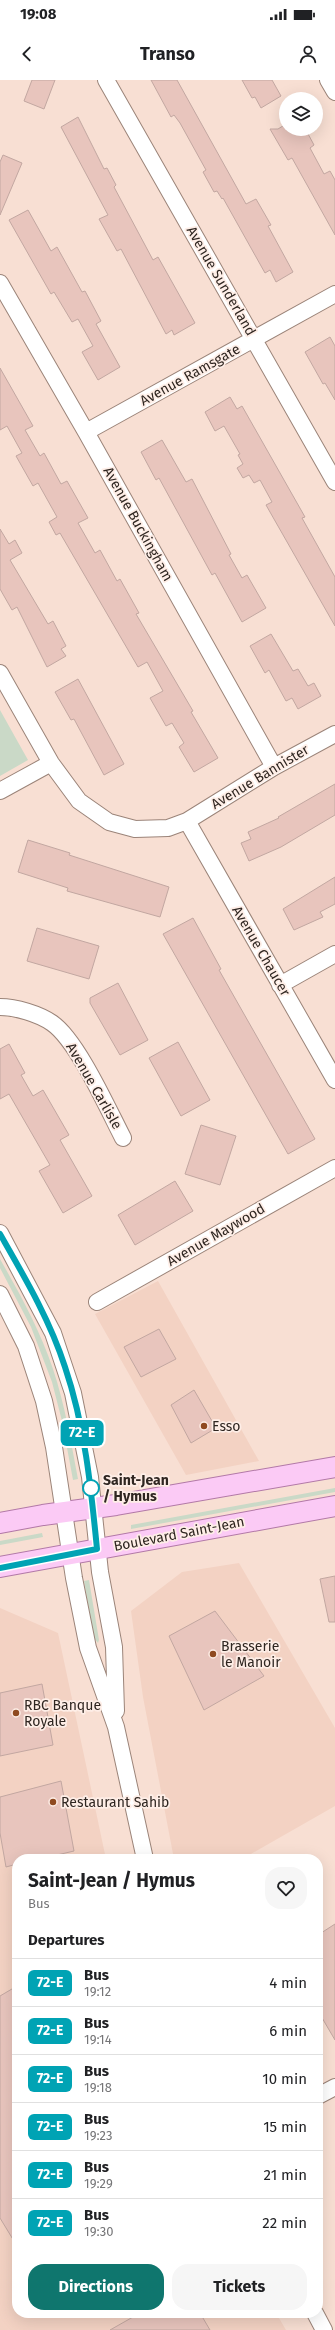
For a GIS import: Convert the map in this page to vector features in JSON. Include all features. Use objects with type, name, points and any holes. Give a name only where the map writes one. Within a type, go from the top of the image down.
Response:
[{"type":"main road","points":[[0,1524],[335,1466]]},
{"type":"main road","name":"Boulevard Saint-Jean","points":[[0,1568],[335,1506]]},
{"type":"street","name":"Avenue Sunderland","points":[[106,80],[335,482]]},
{"type":"street","points":[[328,80],[335,92]]},
{"type":"street","name":"Avenue Buckingham","points":[[0,283],[86,432],[274,767]]},
{"type":"street","name":"Avenue Ramsgate","points":[[86,432],[335,294]]},
{"type":"street","name":"Avenue Bannister","points":[[0,673],[50,763],[79,801],[109,822],[135,829],[168,828],[187,822],[274,767],[335,734]]},
{"type":"street","points":[[0,791],[50,763]]},
{"type":"street","name":"Avenue Chaucer","points":[[187,822],[335,1080]]},
{"type":"street","points":[[280,985],[335,954]]},
{"type":"street","name":"Avenue Carlisle","points":[[0,1007],[32,1014],[53,1024],[71,1041],[124,1138]]},
{"type":"street","name":"Avenue Maywood","points":[[97,1302],[335,1168]]},
{"type":"street","points":[[0,1234],[43,1312],[65,1366],[84,1444],[97,1549],[114,1647],[116,1727]]},
{"type":"street","points":[[0,1294],[18,1328],[39,1382],[50,1425],[65,1512],[70,1554],[88,1648],[116,1727],[143,1854]]},
{"type":"street","points":[[323,2093],[335,2087]]},
{"type":"street","points":[[318,2318],[324,2330]]},
{"type":"shaded area","points":[[158,1281],[259,1461],[186,1475],[95,1314]]},
{"type":"shaded area","points":[[239,1563],[335,1728],[335,1806],[251,1854],[173,1854],[143,1697],[131,1611],[182,1572]]},
{"type":"shaded area","points":[[0,1608],[58,1633],[105,1854],[12,1854],[12,2318],[279,2318],[286,2330],[0,2330]]},
{"type":"green space","points":[[0,710],[28,760],[0,776]]},
{"type":"green space","points":[[0,1259],[36,1326],[53,1369],[64,1410],[78,1479],[73,1480],[62,1421],[52,1382],[31,1327],[0,1268]]},
{"type":"green space","points":[[335,1488],[335,1492],[131,1529],[131,1525]]},
{"type":"green space","points":[[42,1533],[43,1537],[0,1545],[0,1541]]},
{"type":"green space","points":[[89,1580],[99,1640],[98,1643],[94,1638],[84,1581]]},
{"type":"building","points":[[32,80],[55,80],[44,109],[24,101]]},
{"type":"building","points":[[151,80],[177,80],[246,204],[256,199],[271,225],[268,226],[293,272],[276,282],[270,270],[265,273],[223,198],[222,199],[217,191],[214,192],[203,172],[206,170],[180,123],[174,115],[171,117]]},
{"type":"building","points":[[242,80],[272,80],[279,92],[279,97],[261,108],[255,97],[252,98]]},
{"type":"building","points":[[78,117],[104,169],[107,168],[116,185],[114,187],[153,260],[158,257],[195,323],[174,335],[172,330],[166,334],[121,249],[117,251],[99,219],[108,215],[61,127]]},
{"type":"building","points":[[270,129],[278,129],[279,136],[309,136],[314,145],[310,148],[324,174],[330,171],[335,180],[335,235],[292,158],[288,160]]},
{"type":"building","points":[[3,155],[22,163],[0,215],[0,162]]},
{"type":"building","points":[[28,210],[51,251],[57,247],[82,292],[85,291],[101,321],[96,324],[120,367],[98,380],[82,352],[93,346],[78,319],[72,322],[54,292],[51,294],[9,220]]},
{"type":"building","points":[[330,337],[335,346],[335,400],[325,383],[323,384],[305,352]]},
{"type":"building","points":[[0,368],[33,426],[25,430],[40,456],[44,453],[61,484],[67,481],[88,518],[78,523],[95,553],[100,550],[117,581],[120,579],[139,613],[136,614],[193,711],[191,712],[218,758],[194,772],[179,747],[184,743],[172,723],[166,726],[150,698],[163,691],[147,662],[138,667],[60,533],[56,535],[49,522],[57,517],[38,483],[33,486],[16,456],[22,453],[7,426],[0,430]]},
{"type":"building","points":[[230,397],[237,409],[242,406],[305,517],[302,518],[335,577],[335,626],[266,505],[272,502],[260,480],[254,483],[249,475],[243,478],[237,468],[243,464],[238,455],[240,454],[224,426],[215,431],[205,412]]},
{"type":"building","points":[[162,440],[186,482],[192,479],[231,554],[229,555],[242,578],[247,575],[266,608],[242,622],[215,573],[212,575],[159,478],[156,480],[141,452]]},
{"type":"building","points":[[0,529],[9,544],[15,540],[22,553],[10,560],[48,624],[53,621],[66,646],[61,649],[66,656],[47,667],[17,607],[12,610],[0,589]]},
{"type":"building","points":[[271,634],[293,671],[298,669],[308,686],[314,683],[321,696],[298,709],[292,698],[286,701],[269,670],[265,673],[250,646]]},
{"type":"building","points":[[78,679],[124,764],[104,775],[74,719],[71,720],[55,692]]},
{"type":"building","points":[[335,784],[335,815],[281,847],[249,861],[241,843],[251,839],[248,832],[279,818],[278,817]]},
{"type":"building","points":[[28,840],[70,853],[69,855],[169,887],[160,917],[67,891],[68,888],[18,872]]},
{"type":"building","points":[[335,877],[335,904],[320,912],[323,917],[294,930],[283,909]]},
{"type":"building","points":[[193,918],[221,969],[219,970],[315,1139],[288,1154],[163,934]]},
{"type":"building","points":[[37,928],[99,946],[89,979],[27,961]]},
{"type":"building","points":[[118,983],[148,1040],[120,1055],[90,1003],[90,998]]},
{"type":"building","points":[[178,1042],[210,1100],[181,1116],[149,1058]]},
{"type":"building","points":[[9,1044],[25,1073],[21,1075],[33,1096],[43,1090],[69,1135],[60,1140],[92,1196],[63,1213],[39,1171],[50,1165],[9,1094],[0,1099],[0,1049]]},
{"type":"building","points":[[201,1125],[236,1136],[220,1185],[185,1174]]},
{"type":"building","points":[[175,1181],[193,1211],[135,1245],[118,1215]]},
{"type":"building","points":[[159,1329],[176,1359],[141,1377],[124,1347]]},
{"type":"building","points":[[194,1390],[216,1428],[191,1443],[171,1405]]},
{"type":"building","points":[[335,1576],[335,1622],[329,1622],[320,1579]]},
{"type":"building","points":[[215,1611],[264,1676],[204,1710],[169,1636]]},
{"type":"building","points":[[42,1684],[53,1745],[0,1756],[0,1693]]},
{"type":"building","points":[[61,1781],[74,1851],[61,1854],[12,1854],[12,1865],[6,1867],[0,1833],[0,1797]]},
{"type":"building","points":[[335,1924],[335,2040],[323,2020],[323,1932]]},
{"type":"building","points":[[12,1989],[12,2238],[0,2218],[0,1996]]},
{"type":"building","points":[[131,2318],[203,2318],[210,2330],[110,2330]]},
{"type":"bus line","name":"72-E","points":[[0,1234],[43,1312],[61,1354],[70,1381],[79,1417],[90,1477],[97,1549],[0,1568]]},
{"type":"place","name":"Esso","points":[[204,1426]]},
{"type":"place","name":"Saint-Jean / Hymus","points":[[91,1488]]},
{"type":"place","name":"Brasserie le Manoir","points":[[213,1654]]},
{"type":"place","name":"RBC Banque Royale","points":[[16,1713]]},
{"type":"place","name":"Restaurant Sahib","points":[[53,1802]]}]
